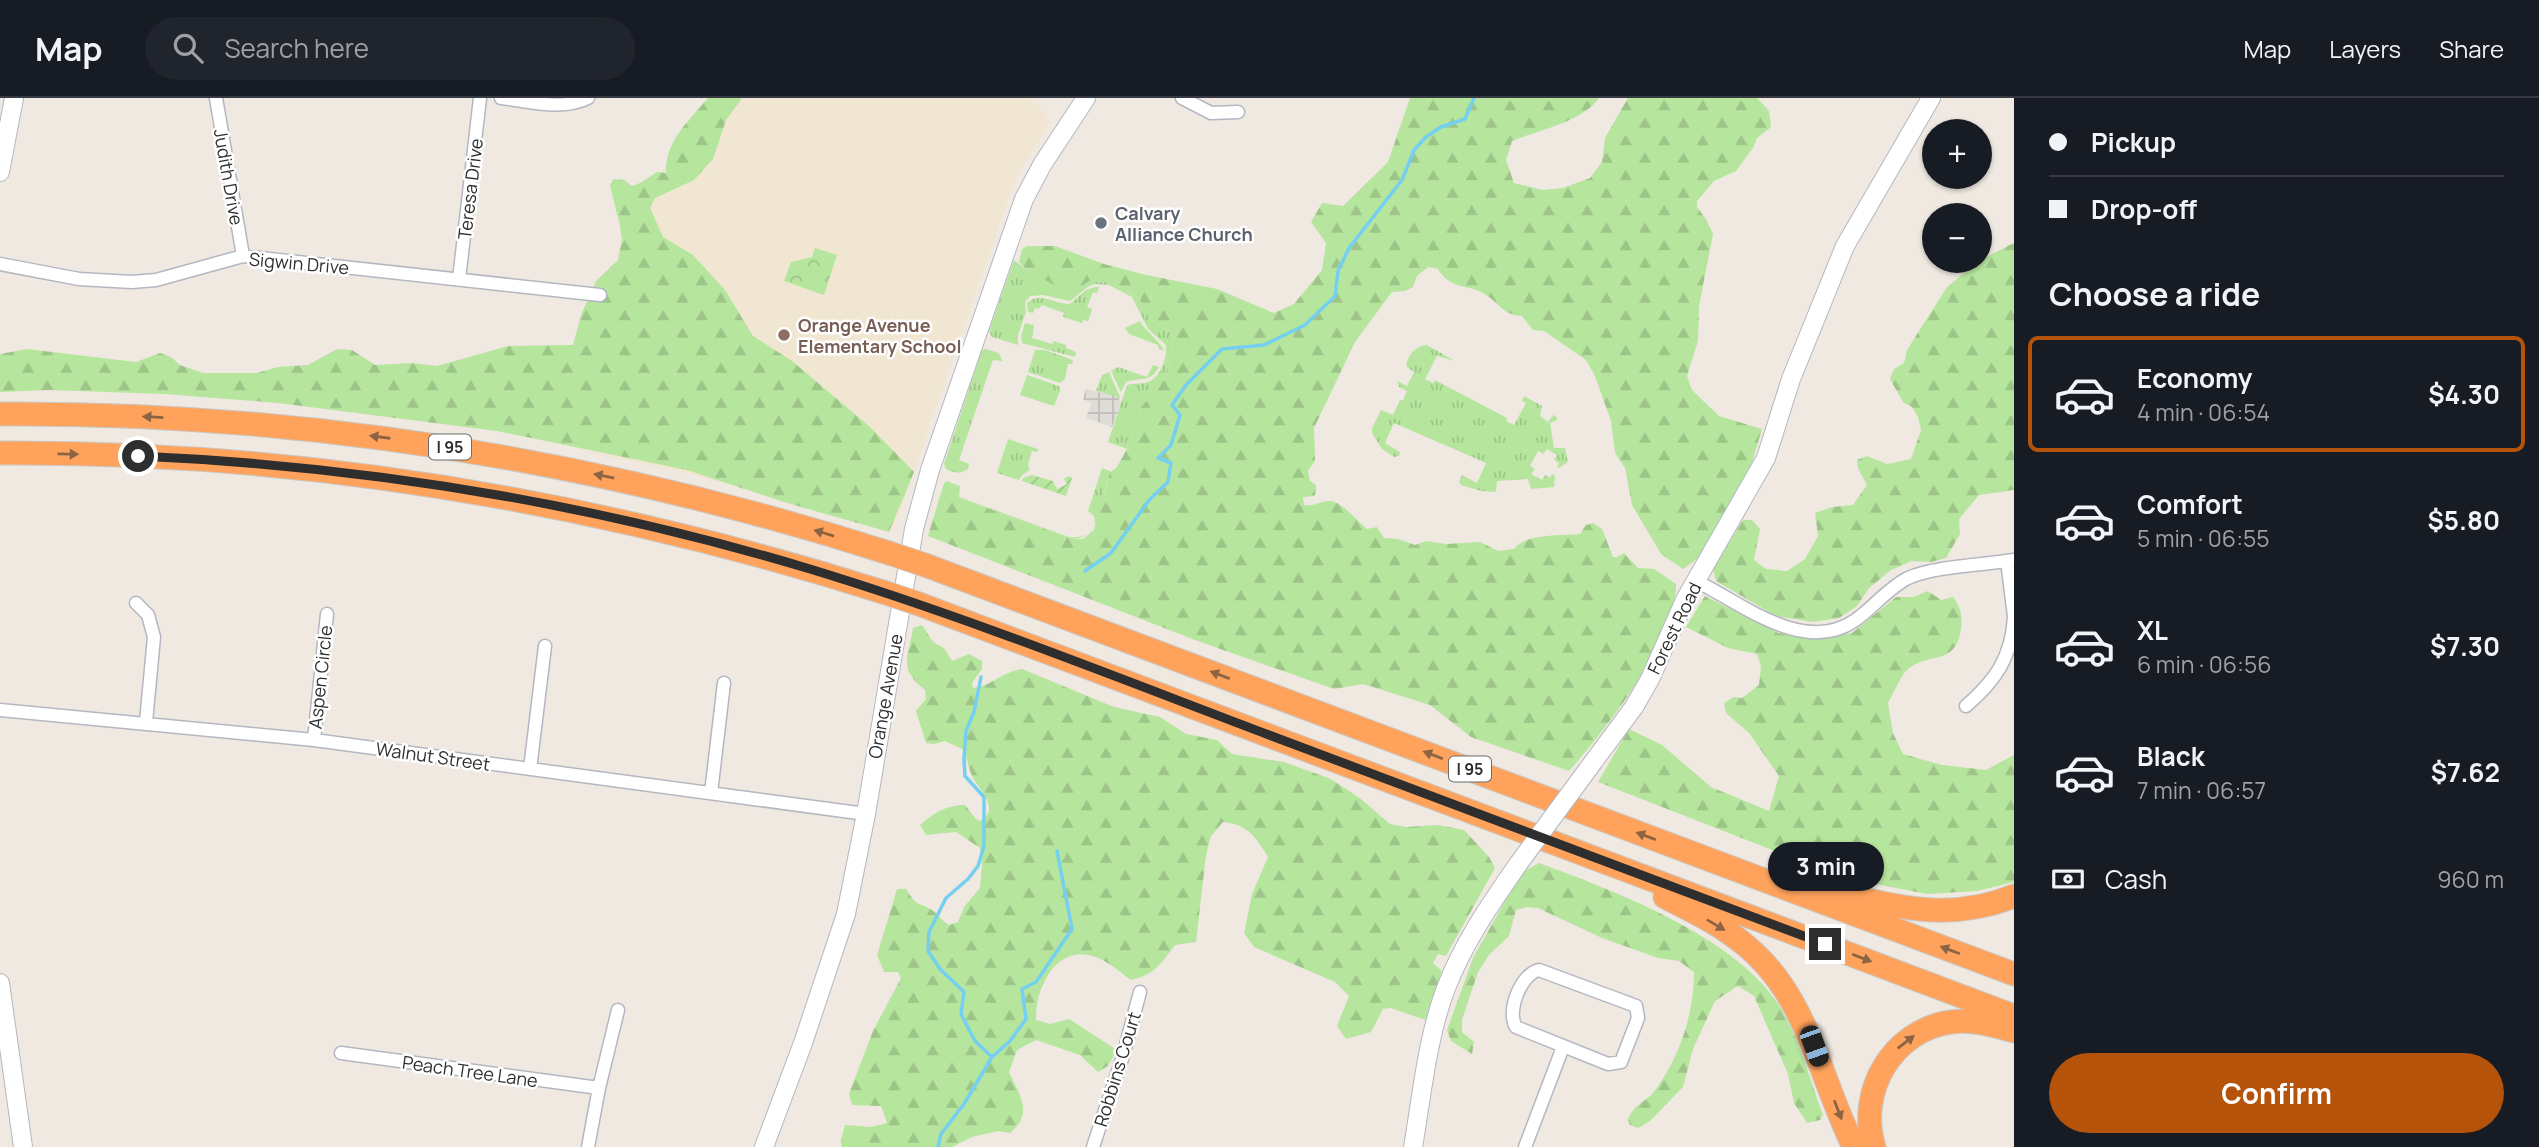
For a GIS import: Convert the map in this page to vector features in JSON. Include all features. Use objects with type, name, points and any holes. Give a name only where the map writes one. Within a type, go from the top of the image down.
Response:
[{"type":"highway","name":"I 95","points":[[0,414],[121,415],[242,422],[345,433],[444,446],[554,466],[651,486],[748,511],[925,565],[2014,975]]},
{"type":"highway","name":"I 95","points":[[0,453],[217,460],[353,473],[576,510],[768,557],[919,604],[2014,1016]]},
{"type":"highway","points":[[1569,848],[1705,918],[1741,941],[1762,960],[1788,993],[1802,1018],[1854,1147]]},
{"type":"highway","points":[[1685,851],[1884,905],[1913,910],[1979,907],[2014,896]]},
{"type":"highway","points":[[1874,1147],[1869,1116],[1872,1095],[1884,1065],[1905,1042],[1924,1030],[1951,1021],[1981,1023],[2014,1031]]},
{"type":"main road","points":[[0,172],[14,98]]},
{"type":"main road","name":"Orange Avenue","points":[[764,1147],[846,914],[866,814],[914,529],[930,470],[1024,199],[1042,165],[1086,98]]},
{"type":"main road","name":"Forest Road","points":[[1413,1147],[1430,1049],[1446,989],[1483,914],[1650,680],[1686,598],[1766,458],[1791,379],[1845,246],[1931,98]]},
{"type":"main road","points":[[0,984],[23,1147]]},
{"type":"street","name":"Judith Drive","points":[[216,98],[243,256]]},
{"type":"street","name":"Teresa Drive","points":[[459,279],[480,98]]},
{"type":"street","points":[[501,98],[555,104],[575,103],[588,98]]},
{"type":"street","points":[[1182,98],[1211,113],[1238,112]]},
{"type":"street","name":"Sigwin Drive","points":[[0,264],[79,279],[132,282],[156,280],[243,256],[600,296]]},
{"type":"street","points":[[1696,581],[1777,625],[1822,631],[1844,627],[1854,621],[1898,584],[1915,575],[2010,561],[2014,617],[2010,647],[2004,663],[1979,695],[1966,706]]},
{"type":"street","points":[[136,603],[148,615],[154,636],[146,722]]},
{"type":"street","name":"Aspen Circle","points":[[314,740],[327,614]]},
{"type":"street","points":[[530,769],[545,646]]},
{"type":"street","points":[[711,793],[724,683]]},
{"type":"street","name":"Walnut Street","points":[[0,710],[314,740],[866,814]]},
{"type":"street","points":[[1533,971],[1546,971],[1632,1004],[1638,1009],[1638,1018],[1624,1059],[1619,1063],[1608,1064],[1563,1047],[1519,1030],[1513,1024],[1512,1012],[1524,980],[1533,971]]},
{"type":"street","name":"Robbins Court","points":[[1093,1147],[1123,1056],[1140,992]]},
{"type":"street","points":[[588,1147],[618,1010]]},
{"type":"street","points":[[1525,1147],[1563,1047]]},
{"type":"street","name":"Peach Tree Lane","points":[[341,1053],[599,1088]]},
{"type":"shaded area","name":"Orange Avenue Elementary School","points":[[731,98],[1031,98],[1050,122],[1015,179],[893,532],[687,473],[591,453],[624,210]]},
{"type":"shaded area","points":[[1086,389],[1118,397],[1121,403],[1112,427],[1086,418],[1091,403],[1083,399]]},
{"type":"green space","points":[[708,98],[742,98],[726,120],[713,159],[694,180],[655,198],[650,208],[663,237],[693,255],[725,290],[753,336],[792,361],[869,426],[914,472],[889,532],[787,503],[687,470],[497,431],[278,403],[165,394],[49,390],[0,392],[0,354],[27,349],[136,362],[160,353],[171,357],[180,365],[203,373],[257,373],[278,367],[308,365],[337,349],[352,350],[375,365],[411,363],[437,366],[508,346],[573,345],[581,315],[596,281],[618,260],[622,240],[610,186],[613,179],[624,180],[632,186],[657,172],[666,173],[669,151],[674,142]]},
{"type":"green space","points":[[1410,98],[1599,98],[1571,119],[1512,141],[1506,160],[1514,183],[1543,190],[1563,188],[1590,178],[1602,162],[1605,138],[1628,98],[1757,98],[1769,111],[1771,127],[1757,138],[1736,171],[1714,181],[1697,201],[1697,207],[1713,234],[1699,306],[1698,341],[1687,376],[1692,390],[1719,416],[1762,429],[1750,469],[1700,557],[1683,569],[1661,554],[1632,505],[1625,468],[1615,453],[1611,421],[1595,376],[1586,360],[1544,331],[1533,330],[1522,316],[1506,311],[1485,294],[1454,284],[1438,269],[1428,267],[1417,276],[1413,287],[1392,292],[1355,342],[1314,428],[1315,461],[1308,471],[1310,481],[1316,485],[1315,496],[1303,497],[1304,505],[1335,502],[1367,529],[1377,527],[1384,538],[1398,539],[1415,545],[1426,541],[1447,544],[1480,542],[1498,551],[1514,549],[1535,538],[1580,534],[1586,525],[1593,523],[1602,529],[1613,557],[1624,553],[1638,568],[1654,569],[1676,584],[1665,631],[1652,657],[1619,709],[1569,771],[1471,737],[1430,705],[1363,684],[1334,689],[1195,640],[928,536],[944,483],[947,481],[959,487],[956,497],[1072,539],[1083,539],[1094,530],[1110,473],[1117,467],[1127,449],[1141,407],[1167,377],[1173,337],[1151,320],[1139,298],[1109,282],[1089,281],[1076,290],[1063,290],[1027,270],[1019,262],[1022,249],[1027,246],[1055,246],[1104,264],[1217,289],[1274,313],[1294,304],[1322,270],[1326,243],[1311,222],[1322,203],[1343,206],[1388,162]]},
{"type":"green space","points":[[2014,243],[2014,490],[1979,495],[1959,519],[1960,534],[1946,558],[1931,562],[1912,561],[1891,570],[1869,588],[1857,606],[1839,618],[1813,622],[1776,616],[1716,581],[1713,569],[1743,520],[1752,520],[1760,529],[1754,560],[1766,569],[1787,571],[1805,559],[1818,536],[1815,513],[1832,507],[1853,505],[1867,485],[1857,460],[1867,456],[1887,464],[1911,459],[1921,430],[1918,417],[1912,407],[1903,402],[1890,379],[1894,369],[1904,363],[1907,350],[1947,287],[1964,273],[1992,273],[1992,254]]},
{"type":"green space","points":[[815,248],[837,255],[824,295],[784,281],[791,262],[812,257]]},
{"type":"green space","points":[[1014,260],[1027,270],[1076,290],[1089,281],[1109,282],[1125,289],[1139,298],[1151,320],[1171,333],[1173,337],[1167,377],[1141,407],[1127,449],[1108,442],[1127,385],[1145,383],[1155,378],[1164,362],[1166,345],[1148,329],[1132,297],[1109,285],[1095,284],[1070,301],[1043,295],[1030,296],[1025,302],[1026,312],[1018,335],[1018,345],[992,337],[989,331]]},
{"type":"green space","points":[[1099,287],[1097,293],[1093,292],[1087,307],[1092,309],[1088,321],[1083,320],[1082,323],[1063,317],[1064,313],[1042,305],[1039,309],[1035,308],[1033,313],[1028,312],[1027,303],[1037,298],[1070,304],[1086,290]]},
{"type":"green space","points":[[1140,321],[1164,351],[1159,349],[1158,345],[1129,334],[1125,328]]},
{"type":"green space","points":[[1025,323],[1034,325],[1032,338],[1066,345],[1066,348],[1076,352],[1075,357],[1022,343]]},
{"type":"green space","points":[[1427,345],[1455,361],[1437,356],[1425,379],[1433,383],[1435,380],[1507,418],[1506,421],[1514,425],[1526,403],[1522,401],[1524,396],[1542,406],[1540,416],[1548,422],[1553,415],[1557,417],[1557,420],[1550,423],[1554,448],[1565,448],[1568,462],[1557,467],[1559,463],[1554,460],[1557,455],[1547,449],[1543,454],[1538,451],[1530,466],[1535,469],[1531,474],[1542,480],[1545,475],[1550,478],[1552,474],[1555,476],[1554,487],[1531,489],[1528,479],[1497,481],[1496,492],[1461,485],[1459,482],[1462,475],[1477,483],[1486,463],[1394,423],[1385,443],[1400,452],[1399,456],[1394,457],[1382,449],[1372,433],[1372,428],[1381,410],[1393,415],[1400,400],[1403,400],[1407,391],[1399,387],[1397,381],[1407,386],[1414,372],[1406,366],[1408,358],[1416,349]]},
{"type":"green space","points":[[982,350],[999,353],[1002,361],[993,360],[959,460],[969,464],[968,469],[951,471],[946,469],[944,464]]},
{"type":"green space","points":[[1035,350],[1045,350],[1073,360],[1072,364],[1068,364],[1065,379],[1060,383],[1028,372]]},
{"type":"green space","points":[[1153,365],[1159,367],[1156,372],[1144,379],[1126,382],[1121,392],[1111,371],[1118,367],[1147,377]]},
{"type":"green space","points":[[1109,372],[1119,400],[1096,391],[1102,375]]},
{"type":"green space","points":[[1027,375],[1059,386],[1060,391],[1054,406],[1020,395]]},
{"type":"green space","points":[[1008,439],[1038,449],[1037,452],[1032,451],[1028,465],[1030,470],[1019,480],[997,473]]},
{"type":"green space","points":[[1102,468],[1112,472],[1094,526],[1094,516],[1088,511]]},
{"type":"green space","points":[[1032,475],[1053,481],[1057,489],[1067,484],[1064,479],[1069,476],[1072,478],[1066,496],[1022,481]]},
{"type":"green space","points":[[947,481],[960,486],[959,497],[1069,537],[1085,535],[1072,539],[956,497],[959,487]]},
{"type":"green space","points":[[1928,591],[1941,600],[1953,597],[1960,611],[1961,628],[1954,648],[1948,653],[1916,664],[1902,676],[1888,703],[1893,733],[1903,754],[1942,765],[1986,770],[2014,755],[2014,882],[1977,891],[1927,894],[1870,883],[1793,858],[1598,782],[1629,729],[1662,745],[1711,787],[1769,811],[1779,776],[1749,733],[1726,713],[1724,703],[1734,697],[1742,698],[1759,685],[1761,666],[1757,654],[1728,648],[1686,627],[1705,596],[1778,633],[1812,638],[1852,633],[1896,597],[1913,597]]},
{"type":"green space","points":[[922,625],[933,642],[944,648],[952,661],[969,654],[982,661],[982,669],[972,683],[973,688],[1022,669],[1114,707],[1160,717],[1186,734],[1217,740],[1232,754],[1284,762],[1331,779],[1361,799],[1390,824],[1406,827],[1438,825],[1464,830],[1489,857],[1495,868],[1446,956],[1438,954],[1433,963],[1441,970],[1441,976],[1425,1020],[1391,1008],[1383,1009],[1371,1032],[1346,1039],[1337,1026],[1349,996],[1335,982],[1254,947],[1244,933],[1252,894],[1268,857],[1245,829],[1223,822],[1211,836],[1206,855],[1196,942],[1175,945],[1156,968],[1131,980],[1102,960],[1084,954],[1061,961],[1045,981],[1036,1020],[1050,1024],[1069,1019],[1117,1050],[1108,1066],[1098,1072],[1080,1055],[1036,1040],[1017,1050],[1009,1072],[1023,1104],[1022,1118],[1010,1133],[998,1131],[972,1137],[952,1147],[842,1147],[845,1125],[871,1127],[887,1123],[881,1106],[852,1105],[849,1094],[873,1031],[901,978],[898,972],[884,972],[877,955],[897,889],[906,889],[915,901],[932,910],[949,925],[958,922],[964,907],[980,888],[980,848],[956,832],[926,835],[920,825],[941,810],[952,806],[965,805],[980,821],[989,811],[987,800],[972,775],[964,750],[945,741],[926,743],[916,711],[926,699],[925,690],[911,676],[907,663],[913,628]]},
{"type":"green space","points":[[1539,863],[1673,920],[1707,939],[1763,984],[1782,1010],[1800,1048],[1823,1115],[1820,1120],[1807,1123],[1794,1103],[1788,1074],[1754,996],[1738,986],[1715,1001],[1693,1049],[1683,1087],[1650,1121],[1638,1128],[1630,1125],[1630,1115],[1653,1093],[1677,1051],[1688,1020],[1694,972],[1679,961],[1658,958],[1602,938],[1538,908],[1516,910],[1509,936],[1489,955],[1478,972],[1462,1020],[1462,1032],[1474,1042],[1472,1054],[1451,1041],[1447,1030],[1473,958],[1521,873]]},
{"type":"waterway","points":[[1085,571],[1111,553],[1150,499],[1168,482],[1171,463],[1158,458],[1171,445],[1180,415],[1172,405],[1186,385],[1222,349],[1264,345],[1305,325],[1335,296],[1338,271],[1349,248],[1402,180],[1414,150],[1426,137],[1441,127],[1465,119],[1474,98]]},
{"type":"waterway","points":[[938,1147],[941,1134],[964,1104],[992,1057],[975,1041],[961,1014],[964,992],[940,969],[928,951],[929,932],[946,898],[968,879],[978,866],[984,846],[984,797],[965,776],[964,759],[966,731],[974,712],[981,677]]},
{"type":"waterway","points":[[992,1057],[1010,1041],[1026,1019],[1022,989],[1036,982],[1072,929],[1057,851]]},
{"type":"place","name":"Calvary Alliance Church","points":[[1101,223]]},
{"type":"place","name":"Orange Avenue Elementary School","points":[[784,335]]},
{"type":"route","points":[[138,456],[319,469],[498,495],[654,527],[810,569],[969,622],[1825,944]]}]
